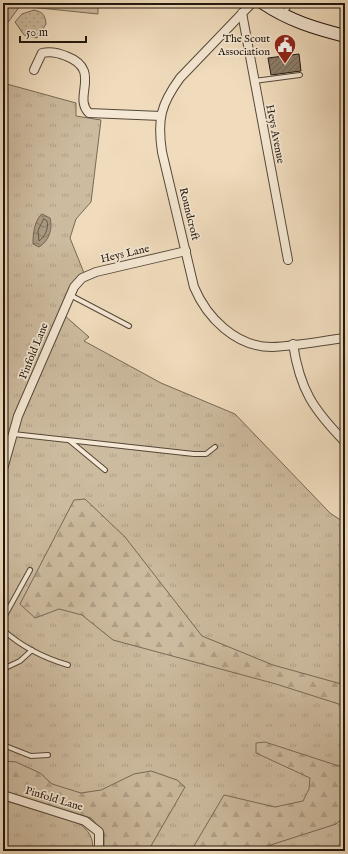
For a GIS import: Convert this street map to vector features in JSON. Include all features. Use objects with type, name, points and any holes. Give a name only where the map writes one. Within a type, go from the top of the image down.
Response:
[{"type":"main road","points":[[264,3],[283,16],[306,25],[345,36]]},
{"type":"street","name":"Roundcroft","points":[[252,3],[180,78],[171,91],[162,116],[159,130],[162,152],[198,296],[207,311],[219,325],[234,336],[252,343],[271,347],[345,338]]},
{"type":"street","name":"Heys Avenue","points":[[242,13],[288,260]]},
{"type":"street","points":[[34,70],[42,53],[52,52],[65,56],[77,61],[84,70],[84,107],[89,113],[162,116]]},
{"type":"street","name":"Heys Lane","points":[[72,291],[82,278],[96,272],[186,251]]},
{"type":"street","name":"Pinfold Lane","points":[[3,469],[18,416],[72,291]]},
{"type":"street","points":[[293,344],[296,366],[303,387],[321,418],[345,442]]},
{"type":"street","name":"Pinfold Lane","points":[[3,795],[85,821],[99,832],[99,851]]},
{"type":"lane","points":[[283,16],[290,3]]},
{"type":"lane","points":[[254,82],[300,75]]},
{"type":"lane","points":[[72,291],[129,326]]},
{"type":"lane","points":[[13,434],[201,455],[215,447]]},
{"type":"lane","points":[[70,440],[105,470]]},
{"type":"lane","points":[[3,619],[30,570]]},
{"type":"lane","points":[[3,630],[11,637],[50,660],[68,665]]},
{"type":"lane","points":[[3,669],[20,660],[32,650]]},
{"type":"lane","points":[[3,744],[31,756],[48,755]]},
{"type":"green space","points":[[3,3],[98,3],[98,14],[20,6],[6,25],[3,45]]},
{"type":"green space","points":[[34,10],[43,14],[46,24],[37,38],[24,35],[15,22],[22,14]]},
{"type":"green space","points":[[3,83],[76,103],[76,116],[101,120],[91,202],[76,219],[70,238],[84,273],[64,315],[89,337],[84,341],[161,383],[235,414],[330,513],[345,523],[345,851],[104,851],[104,833],[91,818],[3,791]]},
{"type":"green space","points":[[85,499],[125,537],[202,636],[273,665],[345,685],[345,706],[276,684],[113,640],[82,615],[59,609],[35,618],[20,604],[74,500]]},
{"type":"green space","points":[[265,742],[345,768],[345,816],[336,824],[252,851],[191,851],[224,795],[275,807],[303,801],[309,789],[310,778],[256,753],[256,743]]},
{"type":"green space","points":[[3,761],[16,762],[40,773],[52,784],[81,793],[101,790],[134,774],[151,771],[177,780],[185,787],[148,851],[104,851],[104,833],[91,818],[3,791]]},
{"type":"green space","points":[[3,800],[78,823],[88,831],[92,838],[92,851],[3,851]]},
{"type":"water","points":[[42,214],[50,218],[51,226],[48,238],[39,247],[33,244],[33,236],[37,220]]},
{"type":"building","name":"The Scout Association","points":[[299,54],[301,71],[271,75],[268,58]]},
{"type":"place","name":"The Scout Association","points":[[285,64]]}]
